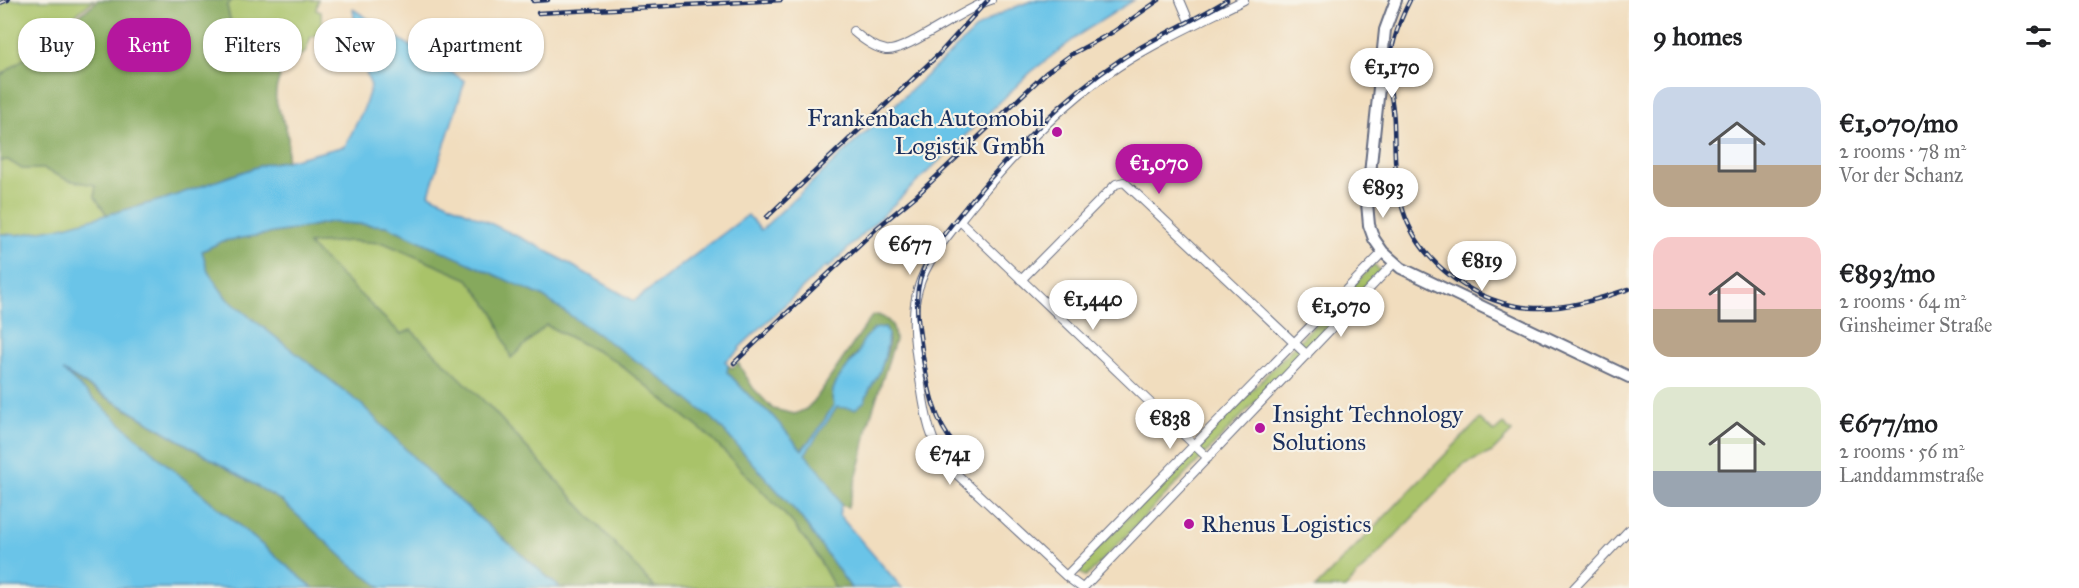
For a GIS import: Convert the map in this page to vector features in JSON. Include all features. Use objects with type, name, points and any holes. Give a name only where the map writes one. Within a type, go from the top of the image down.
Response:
[{"type":"main road","points":[[1396,0],[1385,30],[1368,192],[1369,225],[1374,239],[1394,263],[1430,283],[1629,377]]},
{"type":"street","points":[[853,31],[883,49],[895,49],[977,5],[991,0]]},
{"type":"street","points":[[1180,0],[1191,26]]},
{"type":"street","points":[[1244,0],[1154,45],[1091,86],[1019,151],[944,241],[928,266],[918,288],[915,308],[915,350],[928,426],[940,456],[1066,576],[1082,588],[1394,263]]},
{"type":"street","points":[[1021,280],[1116,184],[1124,182],[1307,355]]},
{"type":"street","points":[[960,221],[1208,458]]},
{"type":"street","points":[[1066,576],[1383,252]]},
{"type":"street","points":[[1574,588],[1629,530]]},
{"type":"green space","points":[[0,0],[94,0],[72,18],[18,18],[18,63],[0,76]]},
{"type":"green space","points":[[98,0],[232,0],[227,6],[230,18],[203,18],[203,72],[277,72],[280,77],[276,102],[288,137],[286,161],[265,164],[165,199],[107,215],[95,197],[95,185],[68,180],[44,169],[22,169],[8,160],[0,161],[0,76],[18,63],[18,72],[95,72],[95,18],[76,18]]},
{"type":"green space","points":[[232,0],[318,0],[316,10],[321,12],[321,18],[314,18],[314,36],[311,37],[305,53],[302,54],[302,18],[230,18],[227,6]]},
{"type":"green space","points":[[8,160],[23,169],[44,169],[68,180],[95,185],[95,197],[107,215],[41,232],[0,234],[0,161]]},
{"type":"green space","points":[[330,222],[387,226],[542,296],[657,375],[715,421],[800,516],[851,588],[835,588],[816,554],[792,522],[709,436],[614,360],[546,325],[511,358],[494,313],[468,279],[384,243],[350,241],[308,244],[401,334],[411,330],[488,405],[655,588],[560,588],[438,482],[362,405],[227,299],[208,272],[202,251],[223,241]]},
{"type":"green space","points":[[350,241],[384,243],[468,279],[494,313],[511,358],[546,325],[614,360],[709,436],[792,522],[816,554],[835,588],[655,588],[488,405],[401,334],[307,244]]},
{"type":"green space","points":[[1374,264],[1381,272],[1090,573],[1085,576],[1079,572],[1082,565]]},
{"type":"green space","points":[[878,315],[891,324],[895,340],[868,425],[848,507],[841,505],[827,479],[804,454],[837,407],[865,401],[886,355],[888,336],[885,327],[874,329],[862,343],[861,349],[839,378],[832,399],[834,404],[817,432],[801,450],[770,413],[755,402],[727,372],[728,365],[732,368],[738,363],[753,388],[773,409],[795,414],[806,409],[815,400],[872,316]]},
{"type":"green space","points":[[60,370],[282,501],[350,564],[382,588],[313,588],[158,457]]},
{"type":"green space","points":[[1480,419],[1494,432],[1503,424],[1512,432],[1492,452],[1463,465],[1345,588],[1315,588]]},
{"type":"water","points":[[1034,0],[1134,0],[1083,32],[1031,72],[828,268],[826,266],[739,348],[740,350],[725,361],[728,365],[727,372],[755,402],[770,413],[802,450],[834,405],[832,398],[836,383],[859,352],[863,341],[874,329],[885,327],[888,333],[884,360],[865,401],[855,409],[837,407],[805,454],[827,479],[841,505],[839,515],[902,588],[851,588],[800,516],[715,421],[657,375],[542,296],[387,226],[330,222],[223,241],[202,251],[208,272],[227,299],[362,405],[438,482],[560,588],[382,588],[350,564],[282,501],[63,371],[158,457],[313,588],[0,588],[0,234],[18,235],[58,228],[165,199],[265,164],[345,146],[364,108],[371,86],[366,72],[396,72],[396,37],[408,44],[408,72],[451,72],[465,81],[429,194],[540,247],[634,301],[748,215],[761,230],[975,30],[1010,9]]},
{"type":"water","points":[[353,9],[367,18],[354,18]]},
{"type":"railway","points":[[0,3],[8,0]]},
{"type":"railway","points":[[533,1],[548,0]]},
{"type":"railway","points":[[538,13],[781,0]]},
{"type":"railway","points":[[767,217],[938,55],[988,0]]},
{"type":"railway","points":[[734,363],[1047,72],[1072,54],[1113,32],[1159,0]]},
{"type":"railway","points":[[955,445],[942,426],[933,403],[919,331],[918,289],[931,254],[954,222],[1003,163],[1058,108],[1098,75],[1133,52],[1227,0]]},
{"type":"railway","points":[[1410,0],[1395,38],[1390,58],[1389,79],[1394,118],[1398,189],[1411,230],[1423,248],[1437,265],[1473,291],[1493,300],[1514,305],[1535,308],[1559,307],[1595,300],[1629,289]]},
{"type":"place","name":"Frankenbach Automobil Logistik Gmbh","points":[[1057,132]]},
{"type":"place","name":"Insight Technology Solutions","points":[[1260,428]]},
{"type":"place","name":"Rhenus Logistics","points":[[1189,524]]}]
